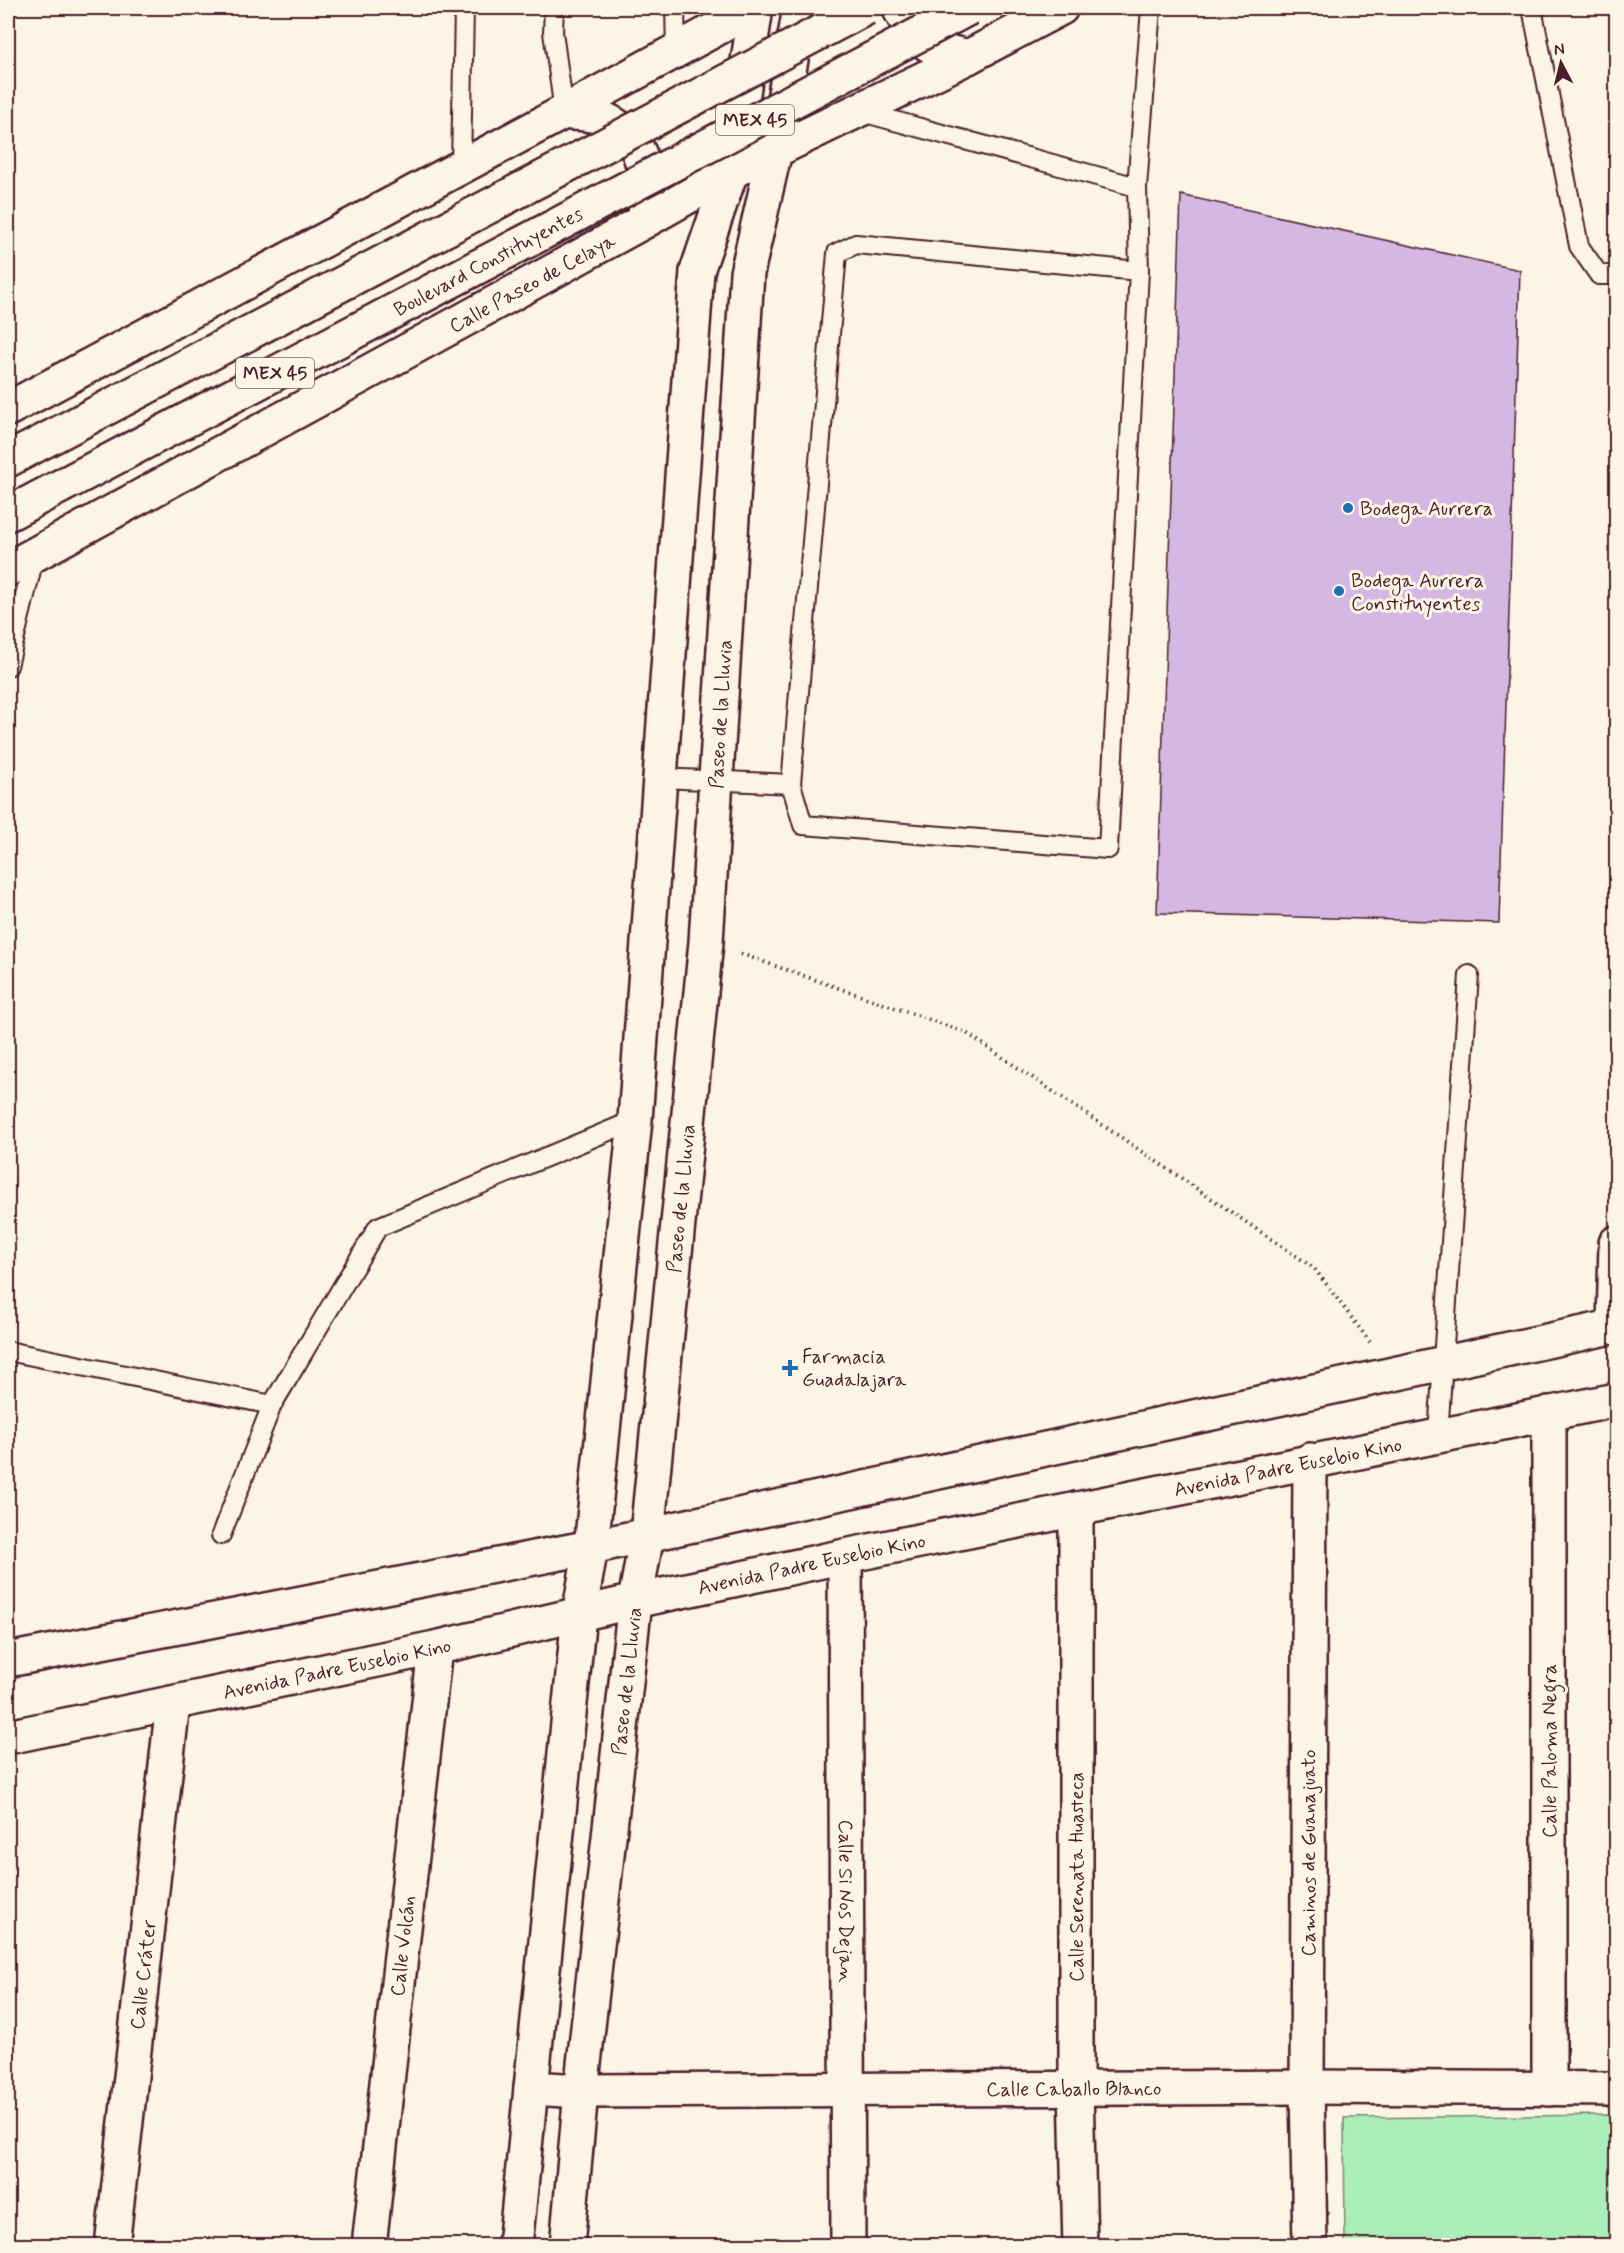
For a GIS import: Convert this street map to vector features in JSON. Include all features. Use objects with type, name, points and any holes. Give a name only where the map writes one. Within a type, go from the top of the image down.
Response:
[{"type":"street","points":[[8,409],[755,8]]},
{"type":"street","points":[[515,2246],[579,1615],[591,1547],[635,1120],[697,271],[731,172],[755,8]]},
{"type":"street","name":"Paseo de la Lluvia","points":[[567,2246],[580,2091],[635,1601],[647,1535],[706,942],[747,273],[775,151],[800,8]]},
{"type":"street","name":"MEX 45","points":[[8,460],[866,8]]},
{"type":"street","points":[[899,8],[921,41],[940,50],[968,57]]},
{"type":"street","name":"Boulevard Constituyentes","points":[[8,514],[969,8]]},
{"type":"street","name":"Calle Paseo de Celaya","points":[[21,562],[731,172],[968,57],[1061,8]]},
{"type":"street","points":[[564,112],[600,117],[621,129],[640,151],[647,186],[643,222]]},
{"type":"street","points":[[8,1660],[591,1547],[1393,1372],[1615,1326],[1617,1244]]},
{"type":"street","name":"Avenida Padre Eusebio Kino","points":[[8,1737],[435,1648],[635,1601],[845,1556],[1310,1460],[1617,1400]]},
{"type":"street","name":"Calle Paloma Negra","points":[[1549,1413],[1549,2089]]},
{"type":"street","name":"Caminos de Guanajuato","points":[[1310,1460],[1307,2087],[1310,2246]]},
{"type":"street","name":"Calle Serenata Huasteca","points":[[1076,1509],[1076,2088],[1080,2246]]},
{"type":"street","name":"Calle Si Nos Dejan","points":[[845,1556],[848,2246]]},
{"type":"street","name":"Calle Volcán","points":[[369,2246],[435,1648]]},
{"type":"street","name":"Calle Cráter","points":[[112,2246],[172,1703]]},
{"type":"street","name":"Calle Caballo Blanco","points":[[531,2088],[580,2091],[1307,2087],[1617,2089]]},
{"type":"lane","points":[[460,168],[464,8]]},
{"type":"lane","points":[[554,8],[553,32],[564,112]]},
{"type":"lane","points":[[675,8],[676,51]]},
{"type":"lane","points":[[1138,271],[856,244],[837,254],[790,784],[803,825],[1108,849],[1138,271],[1137,188],[1151,8]]},
{"type":"lane","points":[[1534,8],[1579,246],[1599,275],[1617,275]]},
{"type":"lane","points":[[857,111],[1137,188]]},
{"type":"lane","points":[[8,666],[21,562]]},
{"type":"lane","points":[[660,778],[790,784]]},
{"type":"lane","points":[[1438,1435],[1469,975]]},
{"type":"lane","points":[[221,1535],[272,1405],[378,1227],[635,1120]]},
{"type":"lane","points":[[8,1351],[272,1405]]},
{"type":"path","points":[[706,942],[965,1032],[1314,1268],[1393,1372]]},
{"type":"green space","points":[[1616,2115],[1616,2245],[1345,2245],[1344,2118]]},
{"type":"building","name":"Bodega Aurrera Constituyentes","points":[[1181,195],[1520,270],[1499,923],[1157,913]]},
{"type":"place","name":"Bodega Aurrera","points":[[1348,508]]},
{"type":"place","name":"Bodega Aurrera Constituyentes","points":[[1339,591]]},
{"type":"place","name":"Farmacia Guadalajara","points":[[790,1368]]}]
